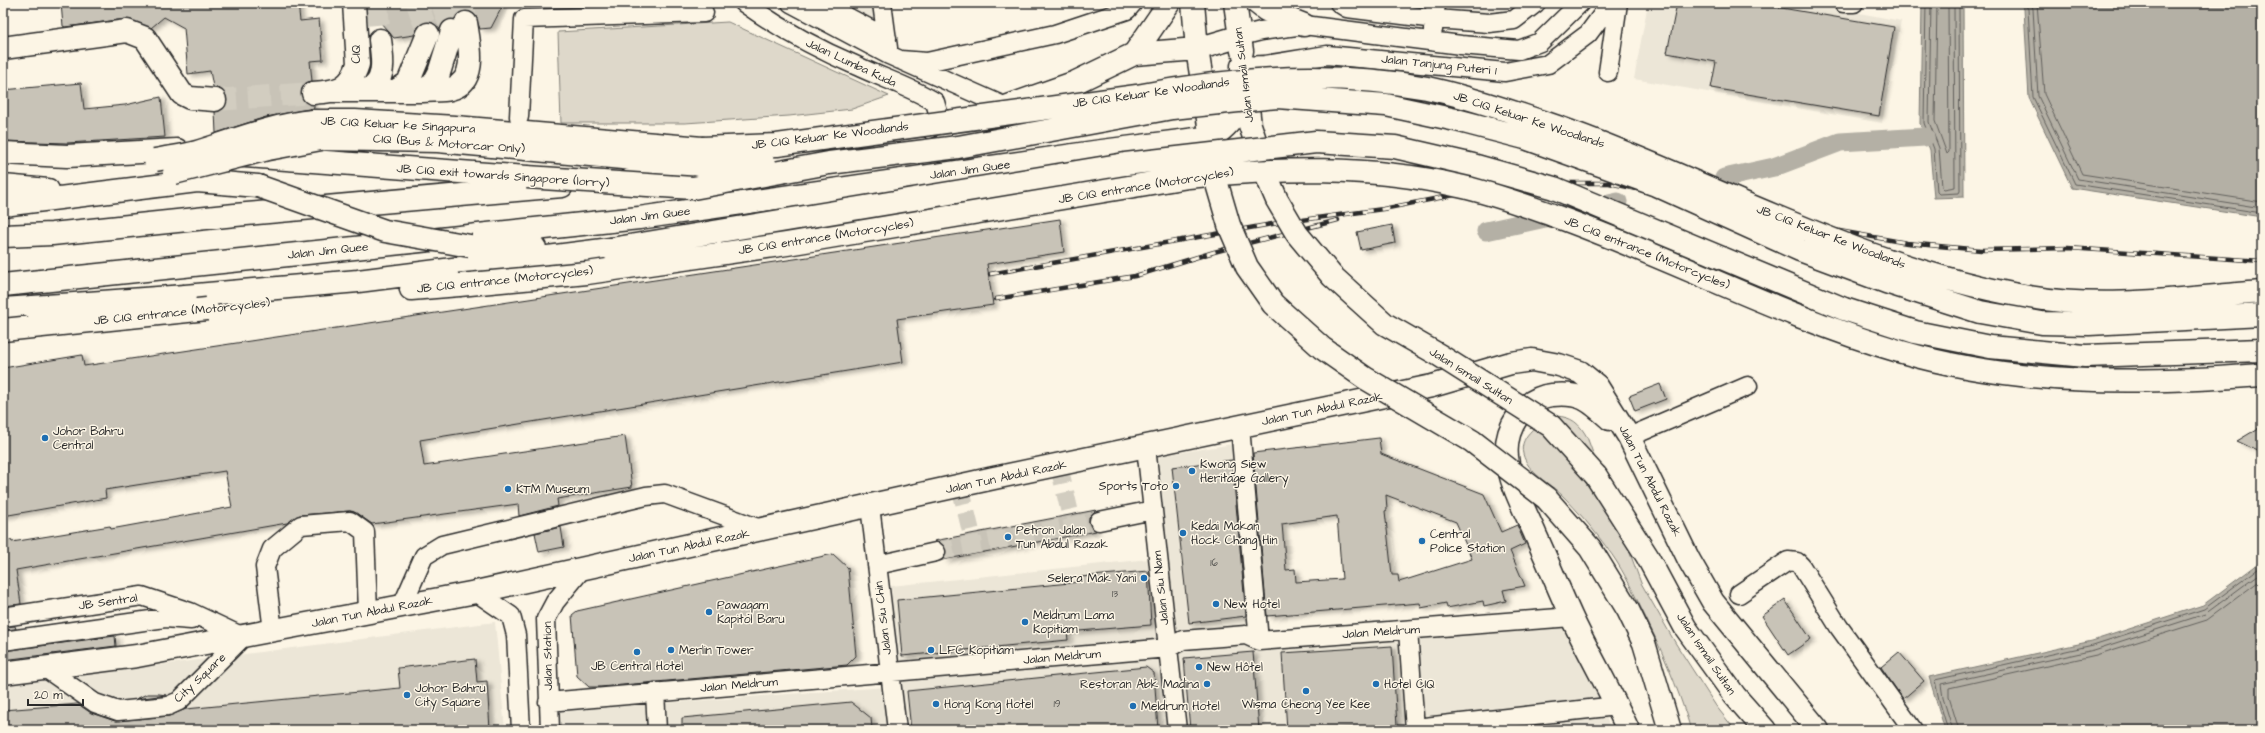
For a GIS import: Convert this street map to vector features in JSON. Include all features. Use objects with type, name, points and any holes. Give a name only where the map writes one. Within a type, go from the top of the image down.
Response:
[{"type":"main road","name":"CIQ","points":[[354,3],[358,64],[349,84],[322,92],[422,91],[433,84],[459,27]]},
{"type":"main road","points":[[1134,54],[1169,3]]},
{"type":"main road","points":[[1193,3],[1197,49],[1212,137],[1216,178],[1229,226],[1247,267],[1273,304],[1322,348],[1365,378],[1472,442],[1546,498],[1590,548],[1628,610],[1644,643],[1670,730]]},
{"type":"main road","name":"Jalan Ismail Sultan","points":[[1235,3],[1241,36],[1242,66],[1250,125],[1268,179],[1277,200],[1297,234],[1332,276],[1385,324],[1439,355],[1551,426],[1596,476],[1647,556],[1685,626],[1734,696],[1765,730]]},
{"type":"main road","points":[[1257,3],[1266,10],[1304,26]]},
{"type":"main road","points":[[3,48],[112,33],[131,32],[145,38],[177,89],[182,94],[190,98],[215,100]]},
{"type":"main road","points":[[395,91],[408,83],[428,34]]},
{"type":"main road","points":[[3,236],[52,234],[235,215],[635,179],[930,129],[1006,107],[1076,82],[1134,54],[1197,49],[1241,36]]},
{"type":"main road","name":"CIQ","points":[[361,91],[373,86],[380,75],[383,62],[380,40]]},
{"type":"main road","points":[[1212,137],[1224,129],[1238,108],[1242,97],[1242,66]]},
{"type":"main road","name":"JB CIQ Keluar Ke Woodlands","points":[[702,148],[777,145],[1137,96],[1199,85],[1296,79],[1387,82],[1428,88],[1474,99],[1568,130],[1616,148],[1796,226],[1931,274],[2029,297],[2080,302],[2133,303],[2262,292]]},
{"type":"main road","points":[[1076,82],[1107,99],[1112,112],[1100,136],[1082,153]]},
{"type":"main road","points":[[829,163],[958,147],[1180,107],[1277,97],[1386,105],[1456,120],[1525,138],[1656,185],[1800,250],[1886,282],[1980,312],[2042,322],[2089,324],[2262,315]]},
{"type":"main road","name":"JB CIQ Keluar ke Singapura","points":[[3,164],[72,168],[155,160],[196,152],[238,137],[286,124],[312,120],[356,121],[455,128],[702,148]]},
{"type":"main road","name":"Jalan Jim Quee","points":[[3,285],[639,218],[1082,153],[1212,137]]},
{"type":"main road","name":"CIQ (Bus & Motorcar Only)","points":[[3,186],[49,190],[174,173],[268,149],[321,139],[438,141],[698,165],[829,163]]},
{"type":"main road","points":[[3,309],[358,281],[611,249],[1124,164],[1316,142],[1395,147],[1466,163],[1554,188],[1844,309],[1915,332],[1990,346],[2085,356],[2262,350]]},
{"type":"main road","points":[[1164,143],[1191,150],[1205,158],[1216,178]]},
{"type":"main road","points":[[811,149],[803,158],[801,173],[806,182],[817,192]]},
{"type":"main road","name":"JB CIQ exit towards Singapore (lorry)","points":[[3,153],[67,156],[176,150],[365,166],[693,188],[829,163]]},
{"type":"main road","name":"JB CIQ entrance (Motorcycles)","points":[[3,330],[587,273],[787,244],[1188,178],[1253,171],[1316,169],[1391,173],[1460,186],[1524,205],[1608,235],[1756,299],[1850,335],[1904,353],[1976,369],[2050,379],[2133,381],[2262,375]]},
{"type":"main road","points":[[3,205],[197,181],[258,186],[385,231],[470,246],[611,249]]},
{"type":"main road","name":"Jalan Tun Abdul Razak","points":[[3,673],[138,656],[476,592],[1432,386],[1511,363],[1532,360],[1559,365],[1580,372],[1597,386],[1629,436],[1689,560],[1713,602],[1818,730]]},
{"type":"main road","points":[[1628,730],[1572,617],[1510,474],[1507,444],[1513,421],[1530,403],[1548,395],[1576,394],[1590,400],[1629,436]]},
{"type":"main road","points":[[1734,696],[1755,730]]},
{"type":"street","points":[[519,117],[524,19],[704,13],[699,3]]},
{"type":"street","name":"Jalan Lumba Kuda","points":[[744,3],[790,34],[822,50],[921,94],[935,102],[939,116],[930,129]]},
{"type":"street","name":"Jalan Lumba Kuda","points":[[791,3],[824,22],[892,51],[1006,107]]},
{"type":"street","points":[[821,3],[824,22]]},
{"type":"street","points":[[821,3],[892,51]]},
{"type":"street","points":[[882,3],[892,51]]},
{"type":"street","name":"Jalan Lumba Kuda","points":[[892,51],[927,62],[1055,34],[1127,10],[1133,3]]},
{"type":"street","points":[[1339,3],[1347,8],[1436,11],[1488,23],[1514,20],[1536,3]]},
{"type":"street","name":"Jalan Tanjung Puteri 1","points":[[1241,36],[1261,31],[1304,26],[1519,50],[1540,42],[1580,3]]},
{"type":"street","name":"Jalan Tanjung Puteri 1","points":[[1242,66],[1265,66],[1327,55],[1505,72],[1548,64],[1588,34],[1611,3]]},
{"type":"street","points":[[1608,72],[1618,3]]},
{"type":"street","points":[[1843,3],[1854,3]]},
{"type":"street","points":[[1431,41],[1436,11]]},
{"type":"street","points":[[1250,125],[1272,87],[1286,71],[1304,59]]},
{"type":"street","points":[[3,196],[49,190]]},
{"type":"street","points":[[3,330],[46,322],[54,318],[61,300],[62,279]]},
{"type":"street","points":[[3,305],[33,307]]},
{"type":"street","points":[[1629,436],[1748,386]]},
{"type":"street","points":[[1240,427],[1260,642]]},
{"type":"street","name":"Jalan Siu Nam","points":[[1146,447],[1177,730]]},
{"type":"street","points":[[402,606],[424,556],[442,545],[646,496],[665,494],[763,530]]},
{"type":"street","name":"Jalan Siu Chin","points":[[870,506],[896,730]]},
{"type":"street","points":[[1099,520],[1153,510]]},
{"type":"street","points":[[273,631],[265,567],[272,549],[301,525],[350,521],[365,532],[368,612]]},
{"type":"street","points":[[877,565],[936,552]]},
{"type":"street","points":[[1739,594],[1788,562],[1797,562],[1839,626],[1913,730]]},
{"type":"street","name":"Jalan Station","points":[[550,730],[546,619],[555,602],[582,569]]},
{"type":"street","points":[[476,592],[511,616],[516,635],[521,730]]},
{"type":"street","name":"JB Sentral","points":[[3,617],[142,596],[190,612],[243,637]]},
{"type":"street","name":"Jalan Meldrum","points":[[548,702],[1168,648],[1184,640],[1246,635],[1260,642],[1572,617]]},
{"type":"street","name":"JB Sentral","points":[[3,641],[165,618],[210,622]]},
{"type":"street","points":[[1408,630],[1415,729],[1617,706]]},
{"type":"street","name":"City Square","points":[[45,668],[105,708],[118,711],[168,706],[179,701],[243,637]]},
{"type":"street","points":[[655,692],[657,730]]},
{"type":"shaded area","points":[[802,3],[891,3],[896,36],[817,12]]},
{"type":"shaded area","points":[[1321,3],[1529,3],[1513,17],[1487,18]]},
{"type":"shaded area","points":[[1648,3],[1807,3],[1901,21],[1882,123],[1634,79]]},
{"type":"shaded area","points":[[728,22],[889,96],[852,109],[789,116],[685,123],[561,123],[558,32]]},
{"type":"shaded area","points":[[1556,416],[1571,419],[1578,424],[1587,437],[1641,583],[1676,644],[1716,706],[1735,730],[1691,730],[1661,651],[1633,591],[1617,562],[1597,534],[1562,495],[1529,467],[1523,454],[1522,447],[1524,441],[1532,430],[1538,425]]},
{"type":"shaded area","points":[[1246,442],[1263,646],[1570,625],[1611,730],[552,730],[552,711],[901,686],[891,586],[1168,557],[1158,456]]},
{"type":"shaded area","points":[[495,622],[505,730],[3,730],[3,685]]},
{"type":"water","points":[[1922,3],[1963,3],[1964,197],[1934,198],[1930,150],[1920,124]]},
{"type":"water","points":[[2019,3],[2262,3],[2262,217],[2072,188],[2029,98],[2024,9]]},
{"type":"water","points":[[2262,561],[2262,730],[1945,730],[1929,677],[2092,641],[2203,605]]},
{"type":"building","points":[[61,3],[298,3],[300,21],[319,19],[323,60],[310,61],[312,81],[306,83],[301,94],[303,100],[314,105],[314,108],[266,117],[216,133],[215,112],[225,107],[226,95],[222,90],[213,87],[210,71],[188,74],[184,28],[164,17],[151,28],[126,19],[65,27],[63,26]]},
{"type":"building","points":[[389,3],[504,3],[491,28],[480,29],[475,15],[464,11],[458,14],[454,19],[444,22],[439,30],[433,23],[426,22],[420,24],[414,35],[394,38],[380,22]]},
{"type":"building","points":[[1677,3],[1752,3],[1894,27],[1879,116],[1711,88],[1716,62],[1667,53]]},
{"type":"building","points":[[81,83],[84,109],[125,105],[161,97],[165,137],[67,143],[3,141],[3,90]]},
{"type":"building","points":[[1060,219],[1064,252],[987,264],[993,305],[897,319],[903,362],[420,440],[424,466],[625,436],[632,487],[557,499],[558,506],[519,516],[518,504],[372,524],[356,513],[350,511],[300,515],[287,523],[16,570],[21,604],[3,606],[3,541],[11,540],[12,542],[110,526],[111,529],[232,507],[225,471],[105,490],[106,498],[3,516],[3,368],[82,355],[84,366]]},
{"type":"building","points":[[1392,225],[1395,243],[1361,250],[1357,232]]},
{"type":"building","points":[[1660,384],[1666,399],[1635,411],[1629,396]]},
{"type":"building","points":[[2262,426],[2262,453],[2237,441]]},
{"type":"building","points":[[1379,438],[1381,454],[1484,494],[1501,532],[1517,525],[1525,544],[1510,551],[1525,586],[1503,590],[1506,601],[1484,606],[1483,601],[1447,608],[1446,603],[1421,608],[1420,603],[1267,616],[1253,453]],"holes":[[[1386,495],[1456,522],[1472,559],[1399,582],[1398,575],[1392,575],[1385,511],[1387,510]],[[1337,516],[1342,579],[1296,582],[1295,569],[1286,570],[1282,524]]]},
{"type":"building","points":[[1232,460],[1246,616],[1189,623],[1172,467]]},
{"type":"building","name":"Petron Jalan Tun Abdul Razak","points":[[1096,510],[1089,517],[1089,523],[1096,531],[942,560],[946,556],[946,549],[943,545],[934,541]]},
{"type":"building","points":[[561,527],[564,547],[539,552],[535,533]]},
{"type":"building","points":[[833,554],[848,568],[856,656],[847,665],[600,687],[589,687],[577,676],[572,615],[577,611]]},
{"type":"building","points":[[1148,571],[1151,625],[1067,632],[1068,640],[902,656],[897,600],[1080,582],[1080,577]]},
{"type":"building","points":[[1785,600],[1811,639],[1788,655],[1762,616]]},
{"type":"building","points":[[15,626],[16,629],[3,630],[3,627]]},
{"type":"building","points":[[115,636],[116,646],[3,660],[3,651]]},
{"type":"building","points":[[1392,646],[1397,726],[1287,730],[1282,653]]},
{"type":"building","points":[[1253,652],[1259,730],[1190,730],[1184,658]]},
{"type":"building","points":[[1899,652],[1924,681],[1903,699],[1881,667]]},
{"type":"building","name":"Johor Bahru City Square","points":[[475,659],[477,682],[487,681],[490,730],[3,730],[3,710],[78,704],[91,713],[115,721],[169,716],[186,709],[400,688],[398,668]]},
{"type":"building","points":[[1146,667],[1154,673],[1158,730],[911,730],[907,691]]},
{"type":"building","points":[[147,694],[159,694],[166,695],[136,699]]},
{"type":"building","points":[[851,702],[871,718],[872,730],[682,730],[682,718]]},
{"type":"waterway","points":[[1724,178],[1774,167],[1840,142],[1925,137]]},
{"type":"waterway","points":[[1486,231],[1618,202]]},
{"type":"tunnel","points":[[377,3],[380,40]]},
{"type":"tunnel","points":[[417,3],[428,34]]},
{"type":"tunnel","points":[[442,3],[452,31]]},
{"type":"tunnel","points":[[464,3],[466,23]]},
{"type":"tunnel","points":[[215,100],[313,93]]},
{"type":"tunnel","points":[[1059,466],[1073,526]]},
{"type":"tunnel","points":[[960,486],[974,544]]},
{"type":"tunnel","points":[[936,552],[1099,521]]},
{"type":"railway","points":[[990,274],[1272,224],[1383,209],[1500,186],[1558,183],[1609,183],[1800,224],[1907,243],[1981,250],[2068,248],[2262,261]]},
{"type":"railway","points":[[996,299],[1135,276],[1214,252],[1338,220]]},
{"type":"place","name":"Johor Bahru Central","points":[[45,438]]},
{"type":"place","name":"Kwong Siew Heritage Gallery","points":[[1192,471]]},
{"type":"place","name":"Sports Toto","points":[[1176,486]]},
{"type":"place","name":"KTM Museum","points":[[508,489]]},
{"type":"place","name":"Kedai Makan Hock Chang Hin","points":[[1183,533]]},
{"type":"place","name":"Petron Jalan Tun Abdul Razak","points":[[1008,537]]},
{"type":"place","name":"Central Police Station","points":[[1422,541]]},
{"type":"place","name":"Selera Mak Yani","points":[[1144,578]]},
{"type":"place","name":"New Hotel","points":[[1216,604]]},
{"type":"place","name":"Pawagam Kapitol Baru","points":[[709,612]]},
{"type":"place","name":"Meldrum Lama Kopitiam","points":[[1025,622]]},
{"type":"place","name":"Merlin Tower","points":[[671,650]]},
{"type":"place","name":"LFC Kopitiam","points":[[931,650]]},
{"type":"place","name":"JB Central Hotel","points":[[637,652]]},
{"type":"place","name":"New Hôtel","points":[[1199,667]]},
{"type":"place","name":"Restoran Abk Madina","points":[[1207,684]]},
{"type":"place","name":"Hotel CIQ","points":[[1376,684]]},
{"type":"place","name":"Wisma Cheong Yee Kee","points":[[1306,691]]},
{"type":"place","name":"Johor Bahru City Square","points":[[407,695]]},
{"type":"place","name":"Hong Kong Hotel","points":[[936,704]]},
{"type":"place","name":"Meldrum Hotel","points":[[1133,706]]}]
